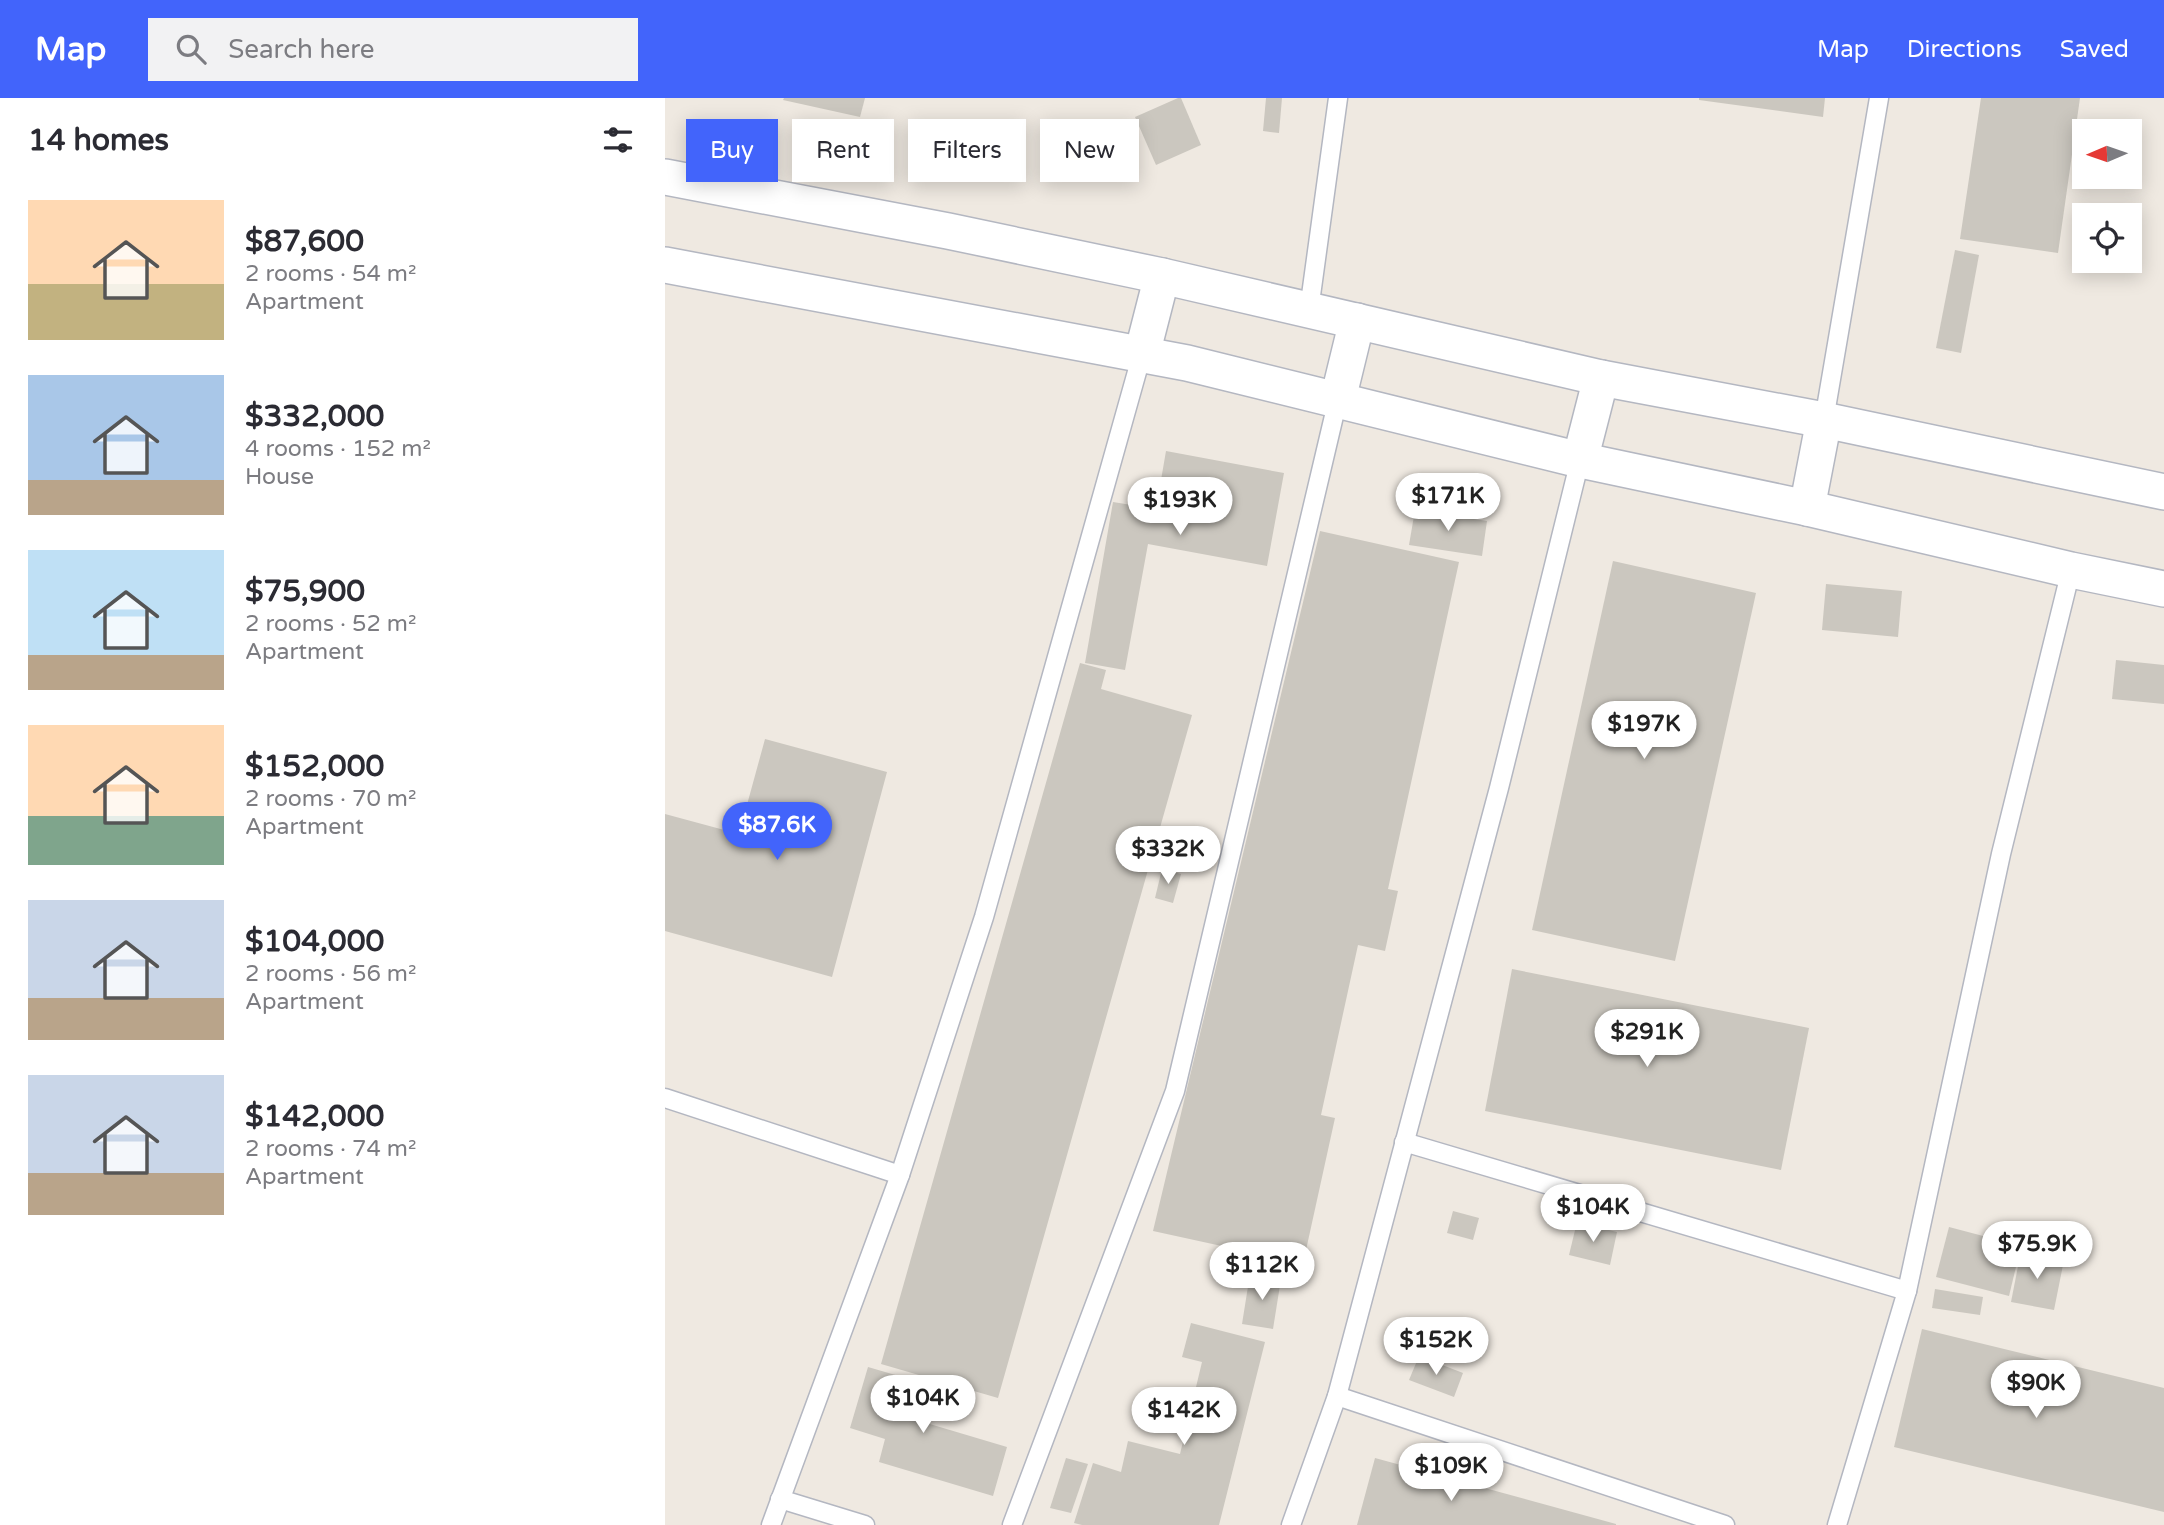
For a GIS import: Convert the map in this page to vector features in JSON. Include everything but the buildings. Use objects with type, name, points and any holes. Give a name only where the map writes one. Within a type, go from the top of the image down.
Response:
[{"type":"street","points":[[665,177],[948,231],[1162,276],[1601,378],[1824,420],[2164,492]]},
{"type":"street","points":[[665,265],[1142,354],[1338,399],[1580,460],[2164,589]]},
{"type":"street","points":[[1142,354],[1162,276]]},
{"type":"street","points":[[1338,399],[1357,321]]},
{"type":"street","points":[[1580,460],[1601,378]]},
{"type":"street","points":[[1807,508],[1824,420]]},
{"type":"lane","points":[[1309,310],[1338,98]]},
{"type":"lane","points":[[1824,420],[1879,98]]},
{"type":"lane","points":[[771,1525],[899,1175],[984,917],[1142,354]]},
{"type":"lane","points":[[1012,1525],[1175,1091],[1338,399]]},
{"type":"lane","points":[[1291,1525],[1337,1396],[1499,788],[1580,460]]},
{"type":"lane","points":[[1837,1525],[1907,1292],[2001,854],[2071,570]]},
{"type":"lane","points":[[665,1098],[899,1175]]},
{"type":"lane","points":[[1404,1142],[1907,1292]]},
{"type":"lane","points":[[1337,1396],[1725,1525]]},
{"type":"lane","points":[[780,1499],[865,1525]]}]
